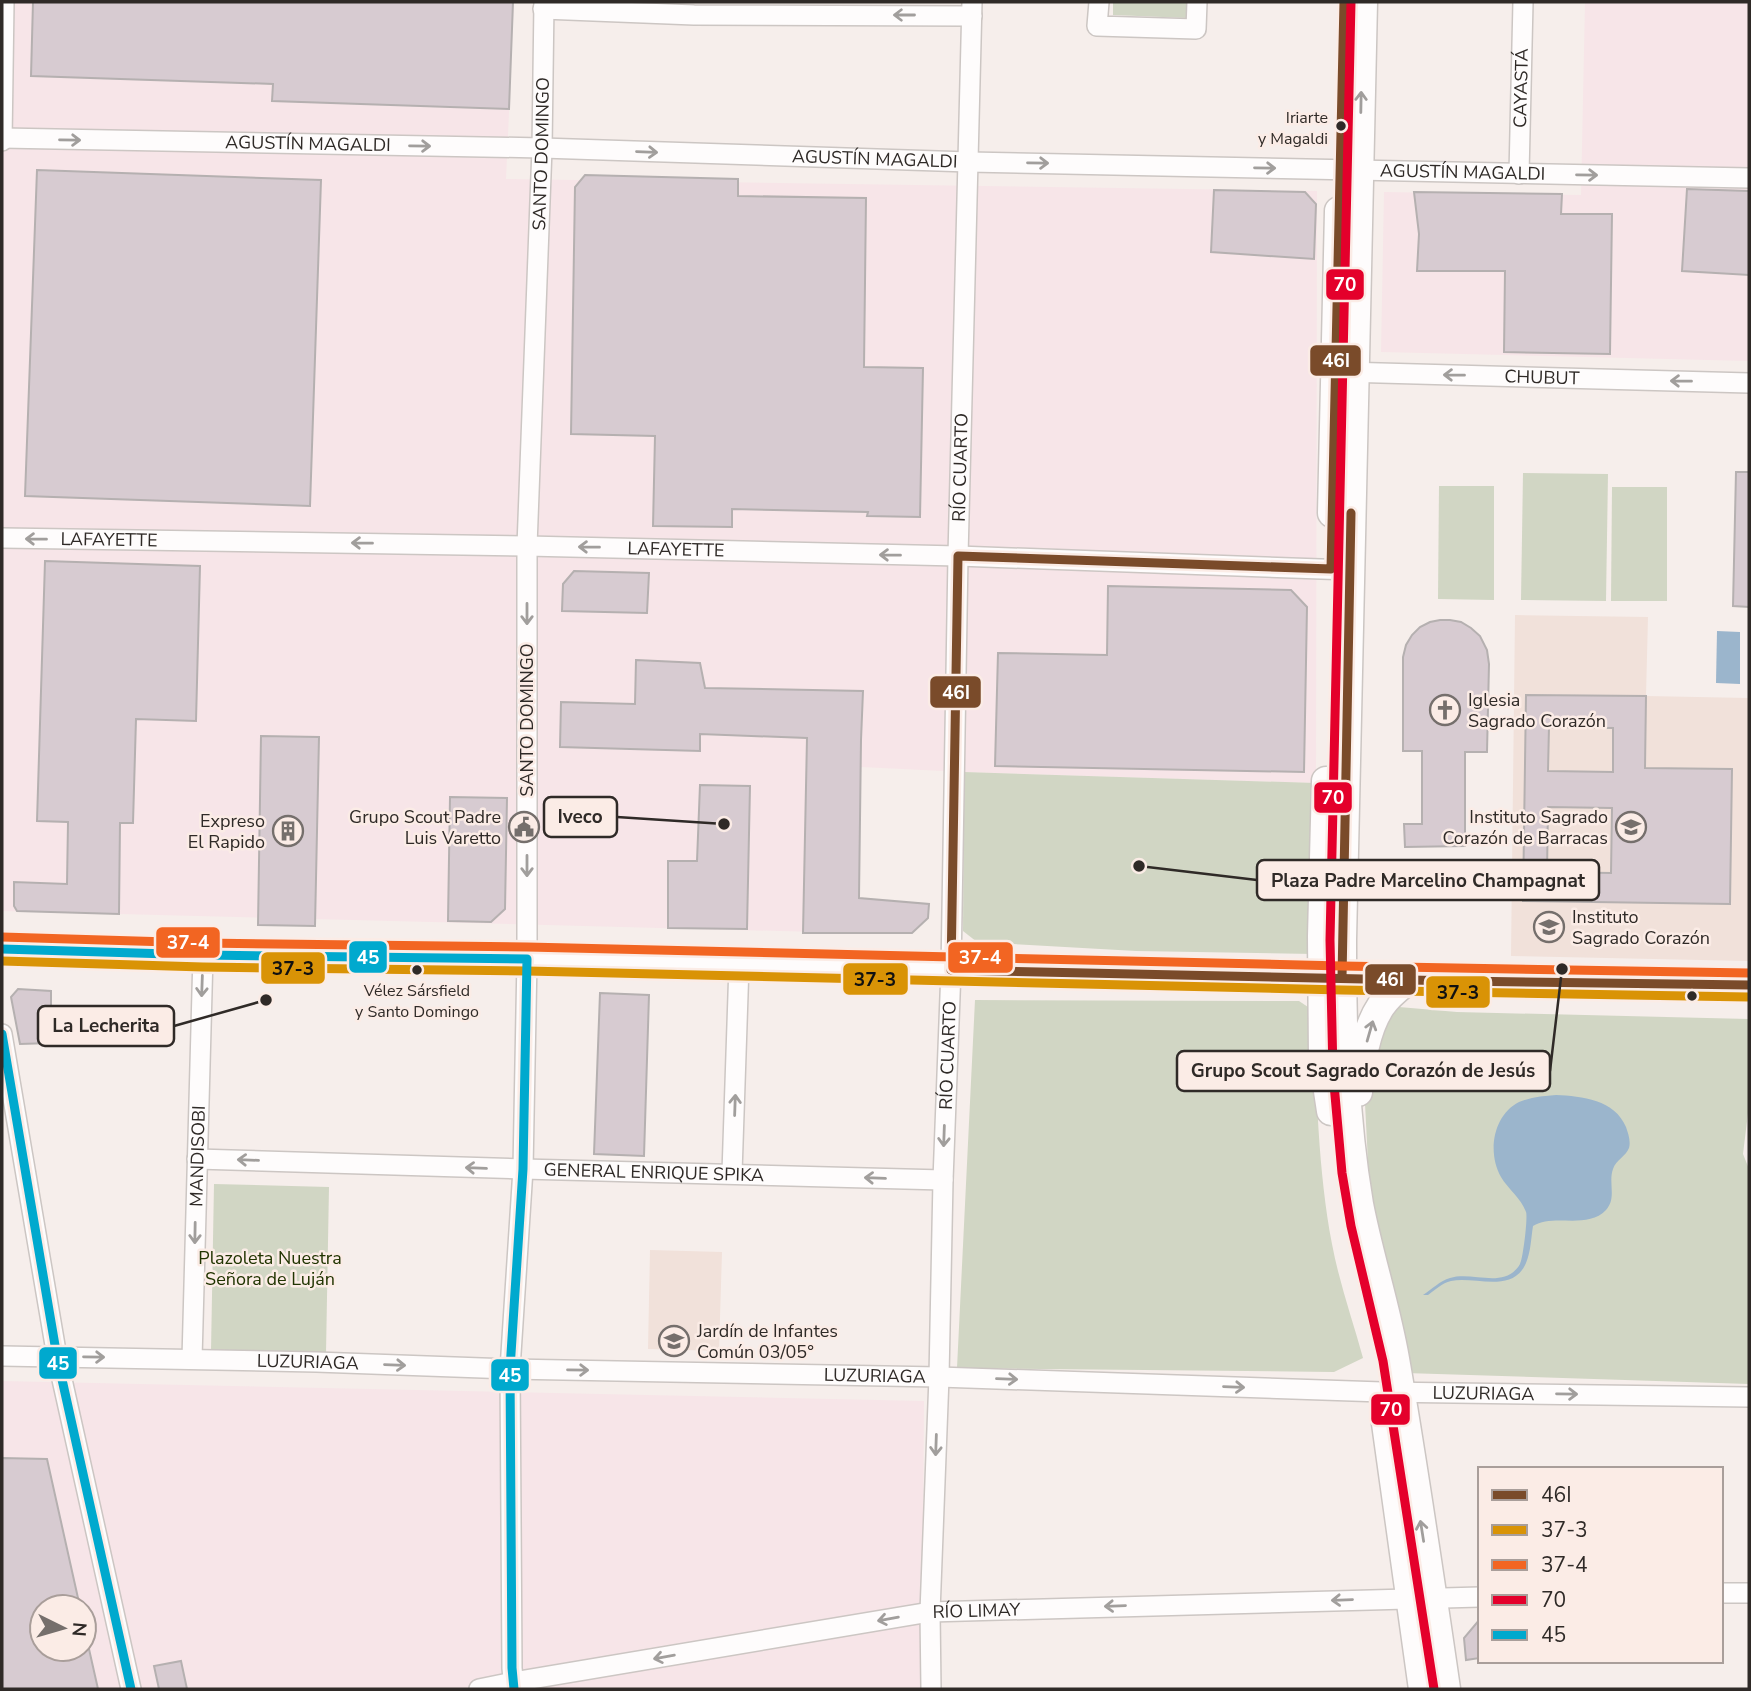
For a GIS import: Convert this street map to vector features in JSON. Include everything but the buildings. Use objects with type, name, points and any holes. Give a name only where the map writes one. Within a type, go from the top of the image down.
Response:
[{"type":"main road","points":[[1344,2],[1350,170]]},
{"type":"main road","points":[[1363,2],[1350,170],[1332,978],[1323,1058],[1345,1233],[1376,1358],[1391,1392]]},
{"type":"main road","points":[[2,949],[1749,985]]},
{"type":"main road","points":[[1332,978],[1354,1171],[1364,1227],[1394,1355],[1391,1392],[1422,1598],[1446,1689]]},
{"type":"main road","points":[[1354,1171],[1359,1088],[1369,1031],[1382,1004],[1409,979]]},
{"type":"main road","points":[[1422,1598],[1423,1689]]},
{"type":"street","points":[[2,139],[4,2]]},
{"type":"street","points":[[1099,2],[1097,26],[1196,29],[1197,2]]},
{"type":"street","name":"CAYASTÁ","points":[[1519,174],[1523,2]]},
{"type":"street","points":[[543,5],[972,9]]},
{"type":"street","name":"SANTO DOMINGO","points":[[514,1686],[510,1369],[523,1169],[527,959],[527,546],[542,148],[543,5]]},
{"type":"street","name":"RÍO CUARTO","points":[[931,1689],[930,1612],[951,970],[972,9]]},
{"type":"street","name":"AGUSTÍN MAGALDI","points":[[2,139],[542,148],[969,162],[1749,178]]},
{"type":"street","name":"CHUBUT","points":[[1345,372],[1749,383]]},
{"type":"street","name":"LAFAYETTE","points":[[2,538],[527,546],[958,556],[1340,569]]},
{"type":"street","name":"MANDISOBI","points":[[192,1359],[203,955]]},
{"type":"street","points":[[732,1173],[739,965]]},
{"type":"street","points":[[2,1034],[57,1357],[131,1689]]},
{"type":"street","name":"GENERAL ENRIQUE SPIKA","points":[[197,1159],[943,1180]]},
{"type":"street","name":"LUZURIAGA","points":[[2,1356],[939,1377],[1391,1392],[1749,1397]]},
{"type":"street","points":[[1723,1593],[1749,1592]]},
{"type":"street","name":"RÍO LIMAY","points":[[479,1689],[514,1686],[930,1612],[1478,1597]]},
{"type":"shaded area","points":[[2,2],[514,2],[506,179],[1317,191],[1316,783],[861,767],[856,933],[2,911]]},
{"type":"shaded area","points":[[1585,2],[1749,2],[1749,361],[1381,352],[1384,192],[1581,195]]},
{"type":"shaded area","name":"Instituto Sagrado Corazón de Barracas","points":[[1515,615],[1648,617],[1646,696],[1749,698],[1748,961],[1511,956]]},
{"type":"shaded area","points":[[650,1250],[722,1252],[719,1351],[648,1349]]},
{"type":"shaded area","points":[[2,1381],[924,1401],[922,1689],[2,1689]]},
{"type":"green space","points":[[1113,2],[1188,2],[1188,18],[1113,15]]},
{"type":"green space","points":[[1523,473],[1608,474],[1606,601],[1521,600]]},
{"type":"green space","points":[[1439,486],[1494,486],[1494,600],[1438,599]]},
{"type":"green space","points":[[1612,487],[1667,487],[1667,601],[1611,601]]},
{"type":"green space","points":[[964,772],[1316,783],[1314,954],[1136,951],[977,942],[963,931]]},
{"type":"green space","points":[[975,1000],[1299,1001],[1314,1011],[1318,1128],[1327,1216],[1338,1273],[1363,1358],[1334,1372],[957,1368]]},
{"type":"green space","points":[[1399,1007],[1457,1012],[1749,1019],[1749,1105],[1743,1154],[1749,1169],[1749,1384],[1405,1373],[1369,1182],[1364,1084],[1387,1012]]},
{"type":"green space","name":"Plazoleta Nuestra Señora de Luján","points":[[214,1184],[329,1187],[326,1353],[211,1351]]},
{"type":"water","points":[[1717,631],[1740,632],[1740,684],[1716,683]]},
{"type":"water","points":[[1556,1095],[1587,1098],[1606,1105],[1621,1118],[1626,1127],[1629,1148],[1613,1169],[1612,1195],[1606,1210],[1589,1219],[1541,1222],[1533,1226],[1526,1263],[1512,1278],[1493,1282],[1451,1281],[1428,1295],[1423,1295],[1450,1278],[1497,1278],[1514,1272],[1520,1264],[1526,1212],[1501,1177],[1494,1157],[1495,1135],[1503,1116],[1519,1102]]},
{"type":"transit line","name":"46I","points":[[1344,2],[1331,569],[958,556],[951,970],[1749,985]]},
{"type":"transit line","name":"70","points":[[1351,2],[1330,940],[1333,1073],[1342,1173],[1351,1226],[1383,1361],[1434,1689]]},
{"type":"transit line","name":"46I","points":[[1342,978],[1351,513]]},
{"type":"transit line","name":"37-4","points":[[2,937],[1749,973]]},
{"type":"transit line","name":"45","points":[[2,949],[203,955],[527,959],[523,1169],[510,1369],[514,1689]]},
{"type":"transit line","name":"37-3","points":[[2,961],[1749,997]]},
{"type":"transit line","name":"45","points":[[2,1034],[57,1357],[131,1689]]},
{"type":"place","name":"Iriarte y Magaldi","points":[[1341,126]]},
{"type":"place","name":"Iglesia Sagrado Corazón","points":[[1445,710]]},
{"type":"place","name":"Iveco","points":[[724,824]]},
{"type":"place","name":"Grupo Scout Padre Luis Varetto","points":[[524,827]]},
{"type":"place","name":"Instituto Sagrado Corazón de Barracas","points":[[1631,827]]},
{"type":"place","name":"Expreso El Rapido","points":[[288,831]]},
{"type":"place","name":"Plaza Padre Marcelino Champagnat","points":[[1139,866]]},
{"type":"place","name":"Instituto Sagrado Corazón","points":[[1549,927]]},
{"type":"place","name":"Grupo Scout Sagrado Corazón de Jesús","points":[[1562,969]]},
{"type":"place","name":"Vélez Sársfield y Santo Domingo","points":[[417,970]]},
{"type":"place","name":"La Lecherita","points":[[266,1000]]},
{"type":"place","name":"Jardín de Infantes Común 03/05°","points":[[674,1341]]}]
